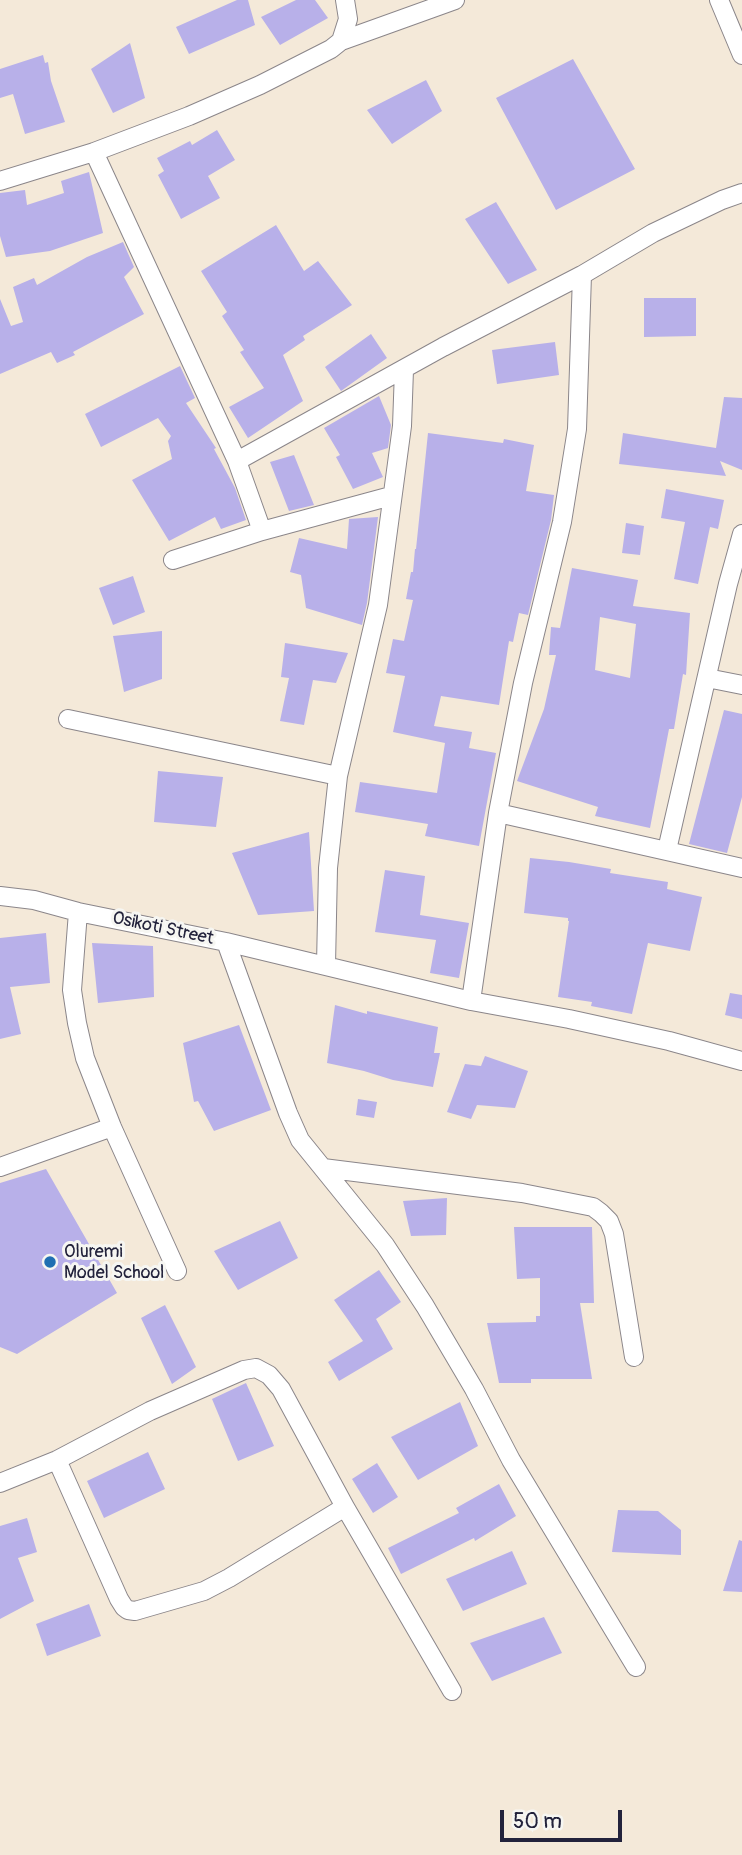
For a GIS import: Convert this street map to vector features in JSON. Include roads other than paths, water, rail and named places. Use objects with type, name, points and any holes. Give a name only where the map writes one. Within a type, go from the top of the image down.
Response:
[{"type":"street","points":[[341,41],[348,19],[345,0]]},
{"type":"street","points":[[0,181],[94,152],[189,116],[260,85],[331,49],[341,41],[455,0]]},
{"type":"street","points":[[719,0],[742,55]]},
{"type":"street","points":[[94,152],[237,461],[262,531]]},
{"type":"street","points":[[237,461],[443,347],[582,275],[653,233],[742,193]]},
{"type":"street","points":[[471,1001],[498,813],[523,683],[562,522],[577,429],[582,275]]},
{"type":"street","points":[[326,965],[328,868],[338,776],[378,605],[401,426],[404,370]]},
{"type":"street","points":[[173,560],[262,531],[391,496]]},
{"type":"street","points":[[667,850],[742,534]]},
{"type":"street","points":[[707,678],[742,685]]},
{"type":"street","points":[[68,719],[338,776]]},
{"type":"street","points":[[498,813],[742,868]]},
{"type":"street","name":"Osikoti Street","points":[[0,896],[34,900],[78,912],[226,942],[471,1001],[669,1041],[742,1061]]},
{"type":"street","points":[[78,912],[72,990],[86,1058],[112,1127],[177,1271]]},
{"type":"street","points":[[226,942],[288,1114],[300,1140],[385,1245],[425,1306],[474,1389],[511,1460],[635,1667]]},
{"type":"street","points":[[0,1167],[112,1127]]},
{"type":"street","points":[[323,1168],[522,1193],[593,1207],[609,1221],[614,1234],[634,1357]]},
{"type":"street","points":[[0,1483],[57,1460],[149,1412],[244,1370],[256,1368],[269,1375],[281,1389],[345,1507],[452,1692]]},
{"type":"street","points":[[57,1460],[119,1599],[128,1610],[135,1611],[204,1591],[345,1507]]},
{"type":"place","name":"Oluremi Model School","points":[[50,1262]]}]
